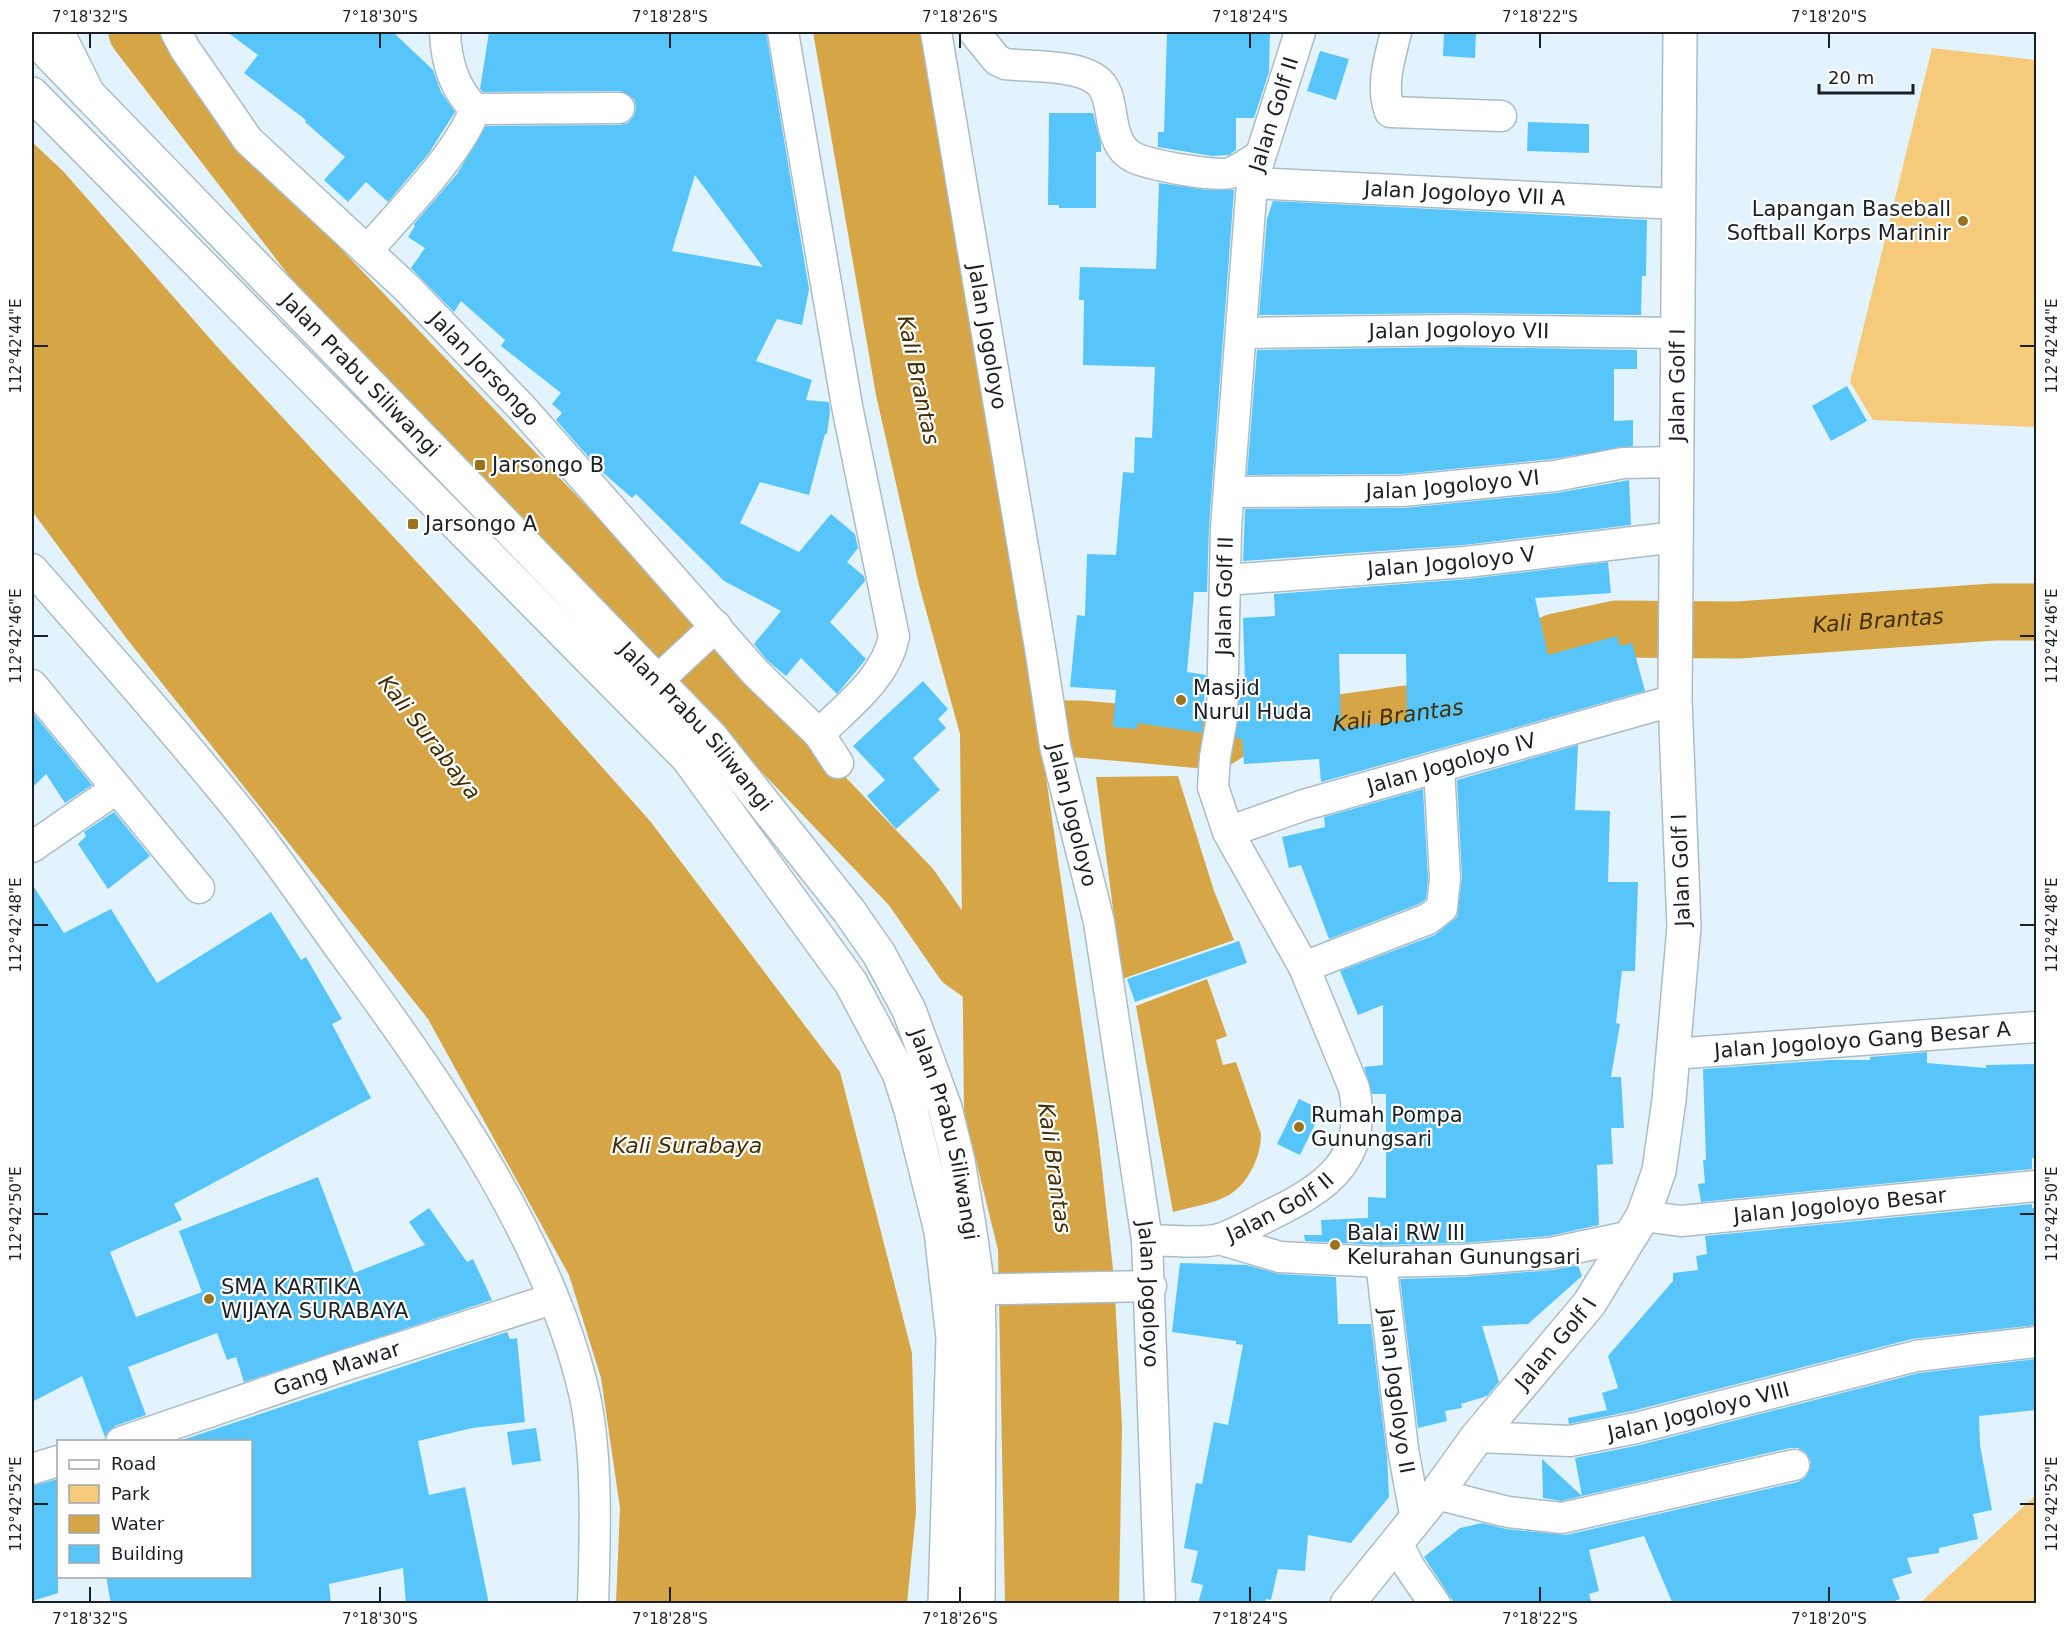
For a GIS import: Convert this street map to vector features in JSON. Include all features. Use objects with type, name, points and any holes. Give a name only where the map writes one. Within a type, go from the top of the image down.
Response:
[{"type":"main road","points":[[57,32],[87,94]]},
{"type":"main road","name":"Jalan Golf I","points":[[1347,1604],[1407,1532],[1477,1437],[1589,1304],[1638,1226],[1659,1171],[1681,1053],[1684,927],[1675,700],[1680,32]]},
{"type":"main road","name":"Jalan Prabu Siliwangi","points":[[32,36],[659,679],[711,737],[849,911],[879,954],[909,1010],[945,1108],[958,1161],[974,1290],[978,1604]]},
{"type":"main road","name":"Jalan Prabu Siliwangi","points":[[32,94],[688,758],[821,938],[879,1030],[899,1073],[911,1110],[941,1231],[974,1290]]},
{"type":"main road","name":"Jalan Prabu Siliwangi","points":[[945,1604],[953,1338],[974,1290]]},
{"type":"street","name":"Jalan Jorsongo","points":[[176,32],[184,49],[248,140],[368,250],[522,408],[713,629],[819,734],[838,763]]},
{"type":"street","points":[[445,32],[446,51],[462,97],[475,109],[619,108]]},
{"type":"street","points":[[783,32],[847,406],[894,637],[890,657],[880,673],[819,734]]},
{"type":"street","name":"Jalan Jogoloyo","points":[[936,32],[1053,732],[1099,922],[1147,1240],[1137,1287],[1160,1604]]},
{"type":"street","name":"Jalan Golf II","points":[[1147,1240],[1219,1239],[1308,1196],[1328,1182],[1342,1166],[1352,1147],[1358,1106],[1354,1088],[1304,967],[1228,832],[1213,787],[1215,757],[1222,718],[1229,492],[1255,170],[1300,32]]},
{"type":"street","points":[[1396,32],[1386,76],[1385,99],[1390,111],[1500,116]]},
{"type":"street","points":[[975,33],[997,60],[1005,64],[1066,69],[1100,82],[1107,94],[1116,137],[1124,151],[1134,158],[1187,170],[1230,173],[1255,170]]},
{"type":"street","points":[[368,250],[453,150],[470,124],[475,109]]},
{"type":"street","name":"Jalan Jogoloyo VII A","points":[[1255,170],[1678,204]]},
{"type":"street","name":"Jalan Jogoloyo VII","points":[[1241,333],[1459,330],[1677,333]]},
{"type":"street","name":"Jalan Jogoloyo VI","points":[[1229,492],[1402,491],[1555,476],[1623,463],[1676,462]]},
{"type":"street","name":"Jalan Jogoloyo V","points":[[1226,580],[1466,562],[1676,537]]},
{"type":"street","points":[[32,570],[131,682],[242,814],[449,1100],[537,1259],[577,1366],[590,1424],[595,1548],[593,1604]]},
{"type":"street","points":[[659,679],[713,629]]},
{"type":"street","points":[[32,685],[199,888]]},
{"type":"street","name":"Jalan Jogoloyo IV","points":[[1228,832],[1304,806],[1675,700]]},
{"type":"street","points":[[1304,967],[1428,919],[1442,908],[1445,879],[1439,767]]},
{"type":"street","points":[[32,847],[116,789]]},
{"type":"street","name":"Jalan Jogoloyo Gang Besar A","points":[[1681,1053],[2037,1027]]},
{"type":"street","name":"Jalan Jogoloyo Besar","points":[[1219,1239],[1280,1257],[1380,1262],[1463,1260],[1551,1253],[1638,1226],[2037,1186]]},
{"type":"street","name":"Jalan Jogoloyo II","points":[[1380,1262],[1403,1449],[1410,1568],[1435,1604]]},
{"type":"street","points":[[974,1290],[1137,1287]]},
{"type":"street","name":"Gang Mawar","points":[[127,1440],[343,1366],[552,1299]]},
{"type":"street","name":"Jalan Jogoloyo VIII","points":[[1477,1437],[1570,1441],[1636,1428],[1916,1356],[2037,1342]]},
{"type":"street","points":[[32,1469],[57,1461]]},
{"type":"street","points":[[1436,1494],[1508,1512],[1562,1518],[1794,1465]]},
{"type":"green space","name":"Lapangan Baseball Softball Korps Marinir","points":[[1932,48],[2036,60],[2036,427],[1873,420],[1850,382]]},
{"type":"green space","points":[[2036,1495],[2036,1603],[1920,1603]]},
{"type":"water","points":[[813,32],[924,32],[1005,496],[1098,1134],[1114,1278],[1122,1426],[1119,1603],[1005,1603],[998,1250],[964,1111],[960,734],[919,585],[876,395]]},
{"type":"water","name":"Kali Surabaya","points":[[32,142],[63,171],[220,350],[478,628],[650,821],[840,1072],[912,1353],[916,1512],[907,1603],[616,1603],[620,1508],[601,1378],[569,1275],[428,1019],[127,639],[32,511]]},
{"type":"water","points":[[1178,776],[1214,891],[1234,940],[1122,979],[1096,777]]},
{"type":"water","points":[[1207,979],[1227,1036],[1216,1040],[1223,1065],[1236,1062],[1261,1134],[1259,1151],[1248,1176],[1229,1195],[1216,1201],[1173,1212],[1136,1006]]},
{"type":"building","points":[[227,32],[393,32],[433,70],[441,92],[455,112],[429,153],[388,202],[366,182],[348,202],[324,180],[345,157],[305,122],[306,120],[244,73],[258,55]]},
{"type":"building","points":[[489,32],[766,32],[809,289],[802,325],[777,319],[756,361],[812,380],[806,400],[829,402],[830,411],[827,434],[825,434],[809,495],[760,482],[740,523],[799,552],[831,514],[855,534],[858,548],[847,562],[864,576],[865,581],[830,622],[866,659],[837,694],[801,658],[786,676],[768,661],[754,644],[781,611],[724,581],[636,494],[632,498],[600,470],[556,420],[562,413],[552,404],[561,393],[501,346],[505,340],[461,301],[454,312],[411,268],[425,248],[408,237],[414,224],[457,174],[486,126],[619,125],[628,123],[634,116],[636,107],[634,99],[619,91],[483,92],[480,89]],"holes":[[[695,175],[763,267],[672,251]]]},
{"type":"building","points":[[1167,32],[1270,32],[1269,72],[1254,118],[1236,118],[1236,150],[1229,155],[1212,156],[1158,147],[1158,132],[1164,132]]},
{"type":"building","points":[[1444,32],[1476,32],[1475,58],[1443,56]]},
{"type":"building","points":[[1320,51],[1349,59],[1336,100],[1307,91]]},
{"type":"building","points":[[1049,113],[1093,113],[1101,144],[1101,152],[1096,152],[1096,208],[1059,208],[1059,205],[1048,205]]},
{"type":"building","points":[[1528,122],[1589,124],[1589,153],[1527,151]]},
{"type":"building","points":[[1159,183],[1208,190],[1234,190],[1209,527],[1207,592],[1194,592],[1187,672],[1206,675],[1202,733],[1138,723],[1137,729],[1113,727],[1116,690],[1070,687],[1077,615],[1085,616],[1087,554],[1116,555],[1123,472],[1134,473],[1135,437],[1152,438],[1155,367],[1083,365],[1084,300],[1079,300],[1080,267],[1156,269]]},
{"type":"building","points":[[1273,201],[1647,220],[1646,276],[1642,276],[1641,315],[1459,313],[1259,315],[1267,219]]},
{"type":"building","points":[[1459,347],[1637,350],[1637,369],[1614,369],[1614,421],[1633,420],[1633,446],[1553,459],[1401,474],[1247,475],[1257,350]]},
{"type":"building","points":[[1847,386],[1867,421],[1831,441],[1812,406]]},
{"type":"building","points":[[1629,480],[1631,525],[1464,545],[1243,561],[1245,509],[1404,508],[1557,493]]},
{"type":"building","points":[[1608,562],[1611,593],[1535,598],[1548,655],[1617,636],[1620,646],[1632,643],[1645,691],[1321,782],[1319,759],[1244,764],[1242,739],[1236,738],[1240,680],[1245,681],[1243,618],[1275,616],[1274,594],[1468,579]],"holes":[[[1339,654],[1406,654],[1407,720],[1341,728]]]},
{"type":"building","points":[[923,681],[948,709],[938,719],[946,728],[913,758],[940,790],[896,829],[867,796],[885,780],[853,746]]},
{"type":"building","points":[[32,712],[92,785],[65,803],[46,774],[32,788]]},
{"type":"building","points":[[1578,745],[1575,810],[1610,811],[1608,882],[1638,882],[1635,971],[1622,971],[1616,1023],[1620,1024],[1611,1077],[1621,1077],[1624,1128],[1611,1128],[1613,1164],[1597,1165],[1599,1225],[1549,1236],[1462,1243],[1381,1245],[1305,1241],[1304,1235],[1322,1235],[1321,1220],[1368,1218],[1368,1197],[1386,1198],[1386,1094],[1372,1094],[1364,1067],[1383,1065],[1383,1005],[1358,1015],[1340,971],[1435,935],[1457,917],[1462,878],[1457,780]]},
{"type":"building","points":[[1423,789],[1428,879],[1426,899],[1419,904],[1329,939],[1301,865],[1289,868],[1282,837],[1325,827],[1324,817]]},
{"type":"building","points":[[114,812],[150,856],[108,889],[78,844],[86,836],[84,832]]},
{"type":"building","points":[[32,884],[64,933],[111,909],[157,983],[271,912],[301,960],[306,957],[342,1019],[332,1024],[371,1098],[174,1204],[182,1220],[110,1252],[136,1317],[202,1292],[179,1231],[318,1177],[354,1273],[425,1245],[409,1222],[429,1208],[467,1262],[473,1259],[492,1300],[244,1382],[236,1357],[227,1360],[217,1333],[128,1367],[146,1415],[115,1426],[105,1437],[82,1376],[32,1402]]},
{"type":"building","points":[[1239,941],[1247,963],[1135,1002],[1127,979]]},
{"type":"building","points":[[1927,1052],[1927,1063],[1986,1068],[1986,1065],[2037,1064],[2037,1158],[2032,1158],[2032,1169],[1701,1202],[1698,1184],[1705,1183],[1703,1160],[1706,1160],[1703,1069],[1830,1060],[1870,1060],[1870,1057]]},
{"type":"building","name":"Rumah Pompa Gunungsari","points":[[1299,1099],[1322,1110],[1300,1155],[1277,1144]]},
{"type":"building","points":[[2032,1204],[2032,1208],[2037,1208],[2037,1325],[1912,1339],[1632,1411],[1569,1424],[1568,1418],[1607,1410],[1602,1393],[1618,1388],[1608,1356],[1673,1281],[1673,1273],[1698,1270],[1696,1256],[1707,1254],[1705,1236]]},
{"type":"building","points":[[1180,1263],[1247,1265],[1279,1274],[1336,1277],[1338,1324],[1371,1324],[1387,1457],[1389,1497],[1351,1543],[1308,1535],[1305,1571],[1278,1569],[1271,1600],[1266,1599],[1265,1604],[1198,1604],[1203,1585],[1191,1582],[1198,1551],[1184,1548],[1196,1483],[1202,1484],[1214,1422],[1228,1425],[1243,1345],[1236,1344],[1236,1341],[1172,1332]]},
{"type":"building","points":[[1578,1265],[1582,1276],[1528,1324],[1482,1326],[1499,1382],[1487,1396],[1461,1404],[1462,1408],[1445,1411],[1447,1421],[1418,1428],[1400,1279],[1553,1270]]},
{"type":"building","points":[[507,1332],[510,1339],[517,1338],[525,1422],[472,1428],[418,1441],[429,1495],[465,1487],[489,1604],[406,1604],[403,1568],[329,1584],[331,1604],[111,1604],[106,1578],[252,1578],[252,1440],[182,1440]]},
{"type":"building","points":[[2037,1359],[2037,1410],[1979,1416],[1980,1445],[1992,1510],[1973,1514],[1978,1539],[1939,1548],[1939,1553],[1907,1558],[1912,1573],[1892,1579],[1900,1599],[1886,1604],[1673,1604],[1644,1536],[1589,1550],[1599,1591],[1589,1594],[1592,1604],[1455,1604],[1424,1557],[1460,1528],[1482,1523],[1506,1529],[1566,1535],[1798,1482],[1806,1477],[1811,1462],[1806,1453],[1798,1448],[1790,1448],[1582,1496],[1575,1458],[1640,1445],[1919,1373]]},
{"type":"building","points":[[536,1428],[541,1461],[512,1465],[507,1432]]},
{"type":"building","points":[[1542,1459],[1582,1496],[1561,1501],[1543,1498]]},
{"type":"building","points":[[57,1479],[58,1593],[32,1601],[32,1486]]},
{"type":"waterway","points":[[137,32],[316,264],[911,887],[963,962],[1027,1007]]},
{"type":"waterway","name":"Kali Brantas","points":[[993,729],[1080,729],[1215,741],[1242,724],[1340,723],[1473,705],[1504,677],[1555,642],[1616,629],[1738,630],[1994,612],[2036,612]]},
{"type":"place","name":"Lapangan Baseball Softball Korps Marinir","points":[[1963,221]]},
{"type":"place","name":"Jarsongo B","points":[[480,465]]},
{"type":"place","name":"Jarsongo A","points":[[413,524]]},
{"type":"place","name":"Masjid Nurul Huda","points":[[1181,700]]},
{"type":"place","name":"Rumah Pompa Gunungsari","points":[[1299,1127]]},
{"type":"place","name":"Balai RW III Kelurahan Gunungsari","points":[[1335,1245]]},
{"type":"place","name":"SMA KARTIKA WIJAYA SURABAYA","points":[[209,1299]]}]
